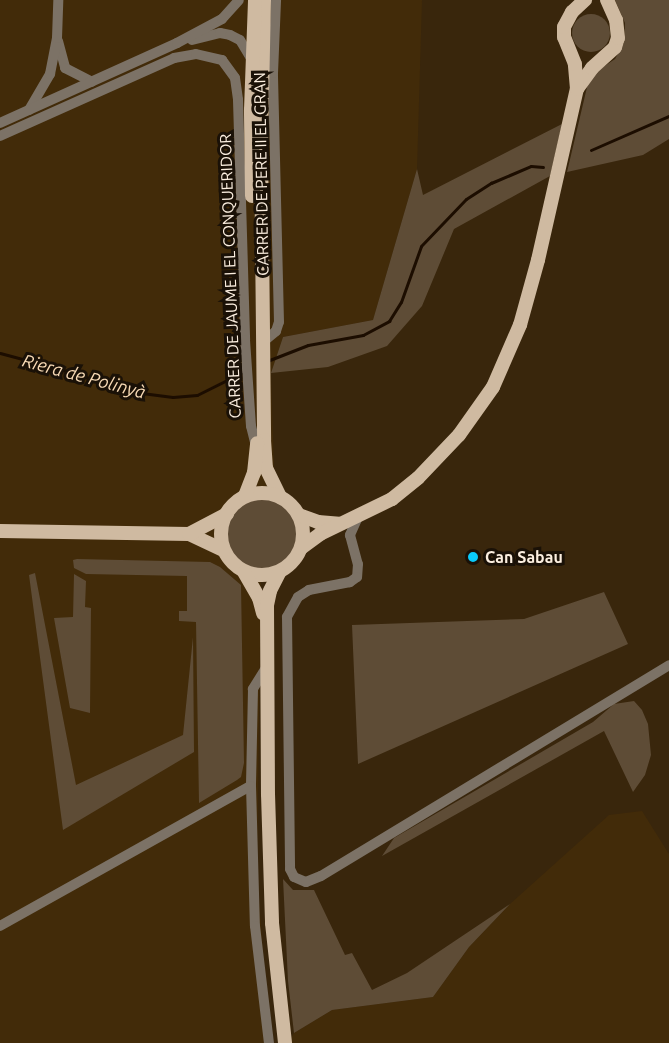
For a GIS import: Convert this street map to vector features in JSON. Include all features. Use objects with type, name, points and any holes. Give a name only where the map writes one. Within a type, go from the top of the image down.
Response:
[{"type":"main road","points":[[255,0],[252,60],[252,204],[261,349]]},
{"type":"main road","points":[[189,534],[227,514],[245,496],[254,473],[261,373],[261,98],[264,0]]},
{"type":"main road","points":[[301,548],[336,526],[392,499],[439,458],[476,413],[493,387],[516,336],[530,295],[577,89],[575,64],[567,46],[564,27],[567,19],[582,4],[609,7],[618,29],[618,38],[608,54],[592,68],[577,89]]},
{"type":"main road","points":[[567,46],[581,58],[591,60],[608,54]]},
{"type":"main road","points":[[261,373],[266,468],[280,497],[299,515],[336,526]]},
{"type":"main road","points":[[245,496],[263,493],[280,497]]},
{"type":"main road","points":[[227,514],[221,531],[224,550],[230,560],[244,572],[258,598],[266,626]]},
{"type":"main road","points":[[285,1043],[270,894],[266,626],[268,597],[279,573],[291,563],[301,548],[303,537],[299,515]]},
{"type":"main road","points":[[0,531],[189,534],[224,550]]},
{"type":"main road","points":[[244,572],[256,575],[279,573]]},
{"type":"street","points":[[28,110],[50,74],[57,38],[58,0]]},
{"type":"street","points":[[0,123],[177,43],[222,19],[239,0]]},
{"type":"street","name":"CARRER DE PERE II EL GRAN","points":[[261,349],[276,331],[279,322],[273,73],[276,0]]},
{"type":"street","points":[[177,43],[220,33],[230,35],[240,40],[252,60]]},
{"type":"street","points":[[57,38],[65,68],[92,82]]},
{"type":"street","name":"CARRER DE JAUME I EL CONQUERIDOR","points":[[0,136],[174,58],[196,54],[222,60],[235,78],[238,100],[245,340],[251,426],[257,450]]},
{"type":"street","points":[[358,517],[350,535],[357,564],[357,577],[350,582],[309,590],[298,597],[286,617],[290,869],[294,877],[306,882],[331,870],[669,664]]},
{"type":"street","points":[[336,526],[352,549]]},
{"type":"street","points":[[267,668],[253,689],[251,786],[255,926],[269,1043]]},
{"type":"street","points":[[0,926],[251,786]]},
{"type":"shaded area","points":[[0,0],[422,0],[417,169],[373,320],[283,337],[271,373],[274,467],[261,569],[257,875],[270,1043],[0,1043]]},
{"type":"shaded area","points":[[615,0],[669,0],[669,139],[643,155],[567,172],[588,83],[600,69],[615,59],[624,43],[625,23]]},
{"type":"shaded area","points":[[591,14],[605,19],[610,33],[605,47],[591,52],[577,47],[572,33],[577,19]]},
{"type":"shaded area","points":[[562,124],[550,176],[454,229],[422,306],[387,346],[328,367],[271,373],[283,337],[373,320],[417,169],[423,195]]},
{"type":"shaded area","points":[[262,493],[278,496],[291,505],[300,518],[303,534],[300,550],[291,563],[278,572],[262,575],[246,572],[233,563],[224,550],[221,534],[224,518],[233,505],[246,496]]},
{"type":"shaded area","points":[[73,560],[210,562],[220,567],[241,585],[244,763],[241,777],[237,780],[199,803],[196,622],[179,621],[179,611],[187,611],[187,576],[86,574],[74,568]]},
{"type":"shaded area","points":[[35,573],[76,785],[183,735],[193,637],[194,752],[63,830],[29,575]]},
{"type":"shaded area","points":[[74,574],[86,581],[85,607],[91,608],[90,713],[70,708],[54,618],[73,617]]},
{"type":"shaded area","points":[[604,592],[628,644],[358,764],[352,625],[524,619]]},
{"type":"shaded area","points":[[634,701],[642,710],[648,724],[651,755],[645,775],[633,792],[604,731],[382,856],[394,838],[593,722],[614,704]]},
{"type":"shaded area","points":[[642,811],[669,854],[669,1043],[291,1043],[294,1033],[332,1010],[433,997],[469,947],[510,904],[609,815]]},
{"type":"shaded area","points":[[283,879],[293,890],[314,890],[345,955],[352,953],[372,990],[407,973],[510,904],[469,947],[433,997],[332,1010],[294,1033],[288,981]]},
{"type":"waterway","name":"Riera de Polinyà","points":[[591,150],[669,116]]},
{"type":"waterway","name":"Riera de Polinyà","points":[[267,361],[308,345],[363,335],[389,321],[401,302],[421,246],[466,199],[491,183],[531,166],[543,167]]},
{"type":"waterway","name":"Riera de Polinyà","points":[[0,353],[71,372],[126,391],[173,397],[197,395],[245,371]]},
{"type":"place","name":"Can Sabau","points":[[473,557]]}]
